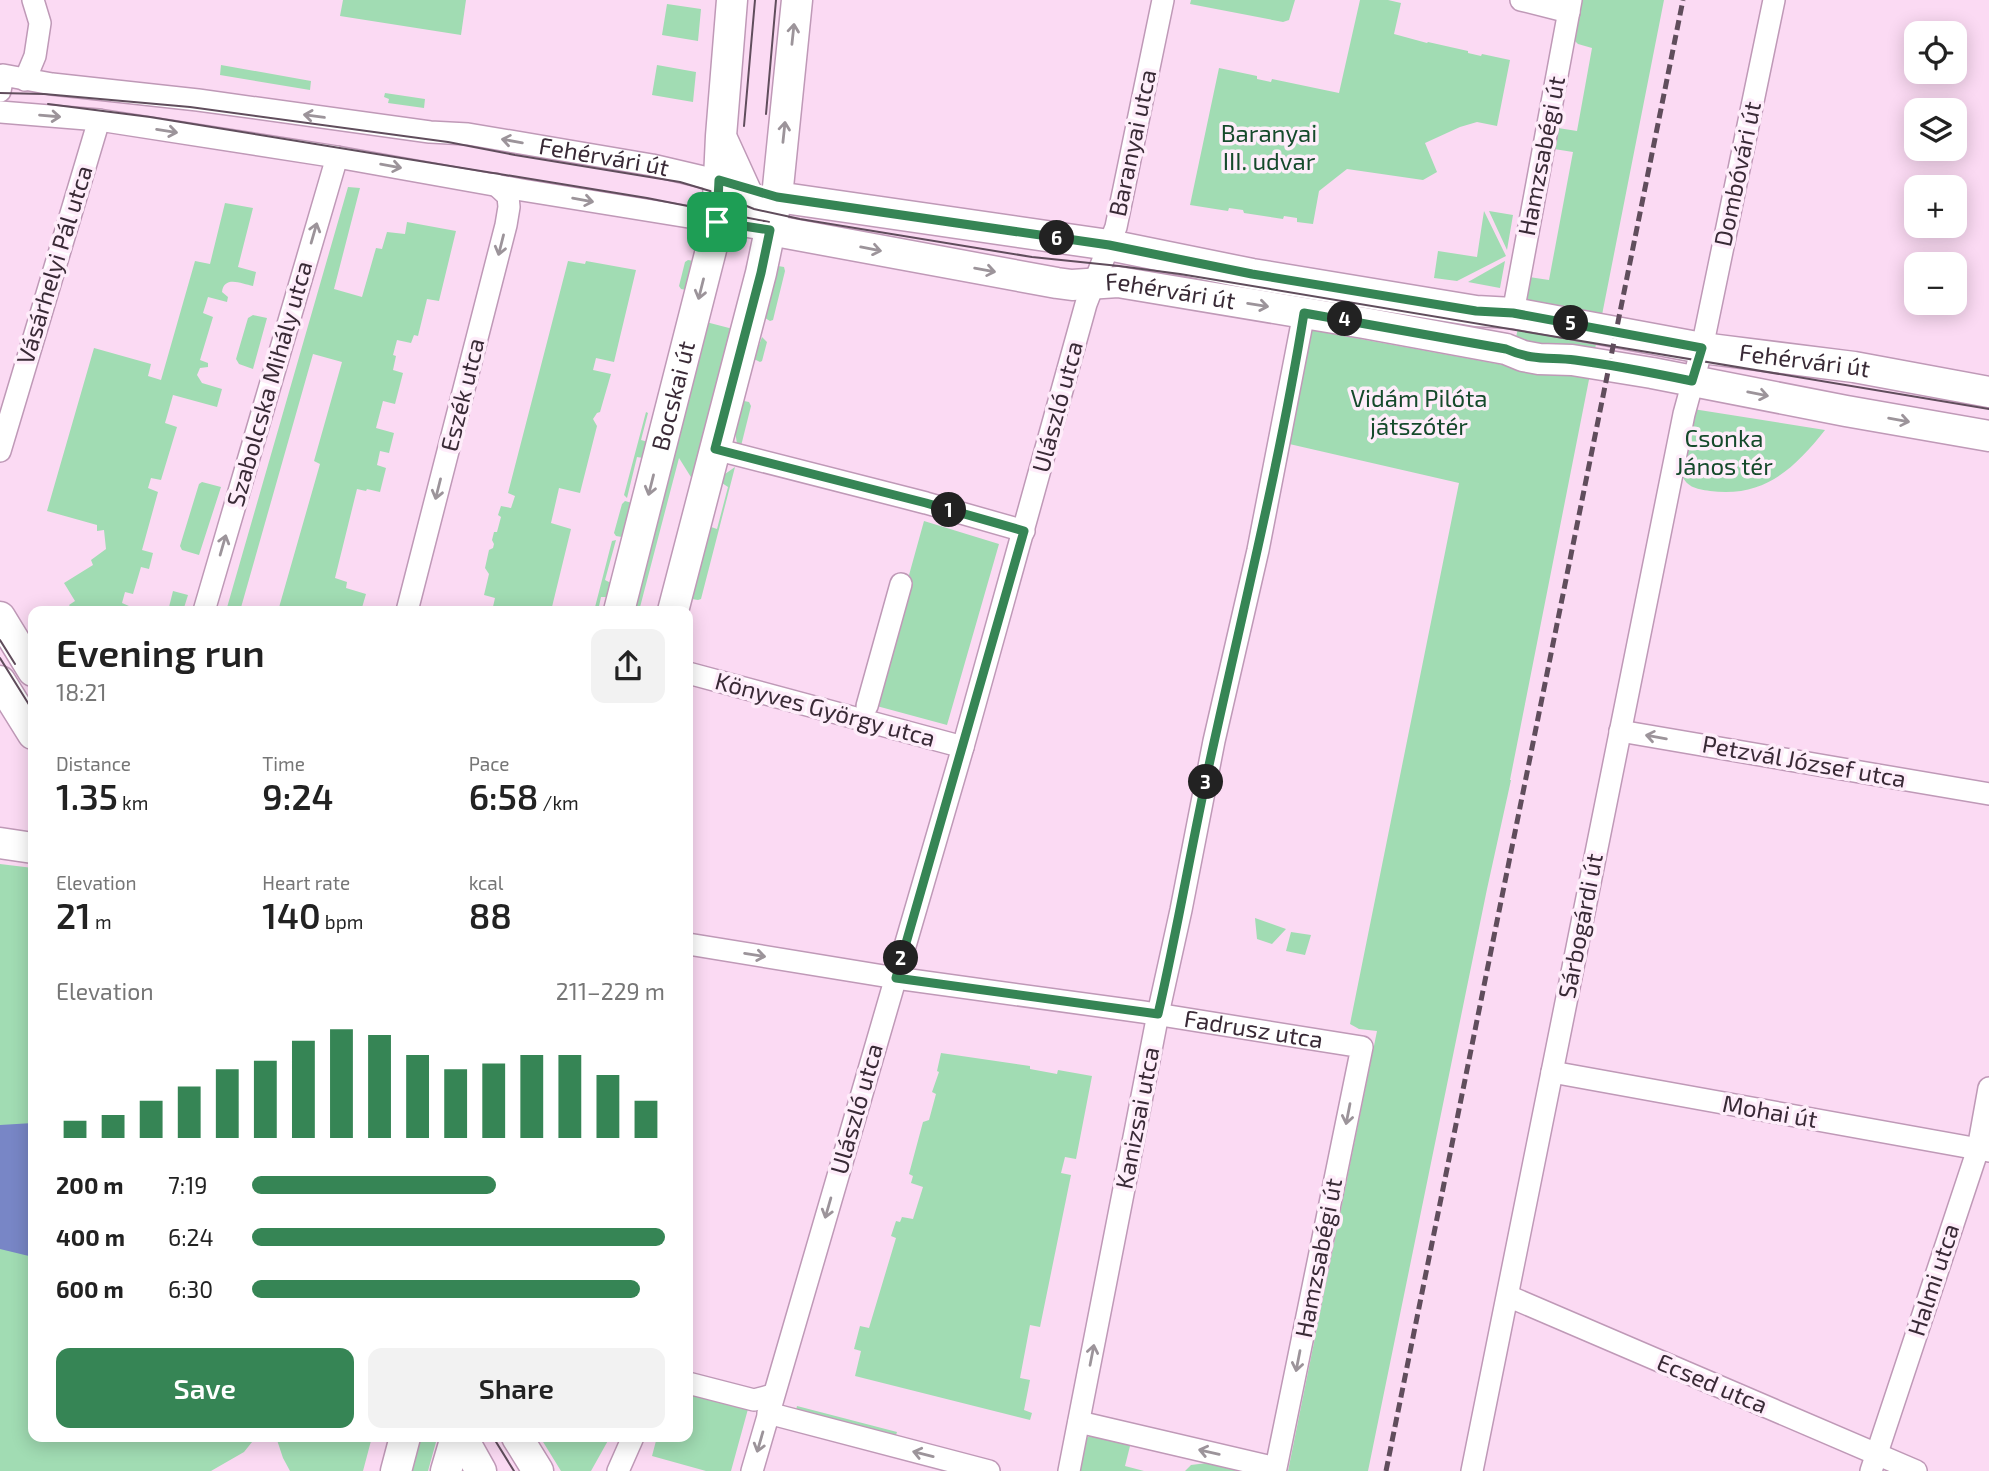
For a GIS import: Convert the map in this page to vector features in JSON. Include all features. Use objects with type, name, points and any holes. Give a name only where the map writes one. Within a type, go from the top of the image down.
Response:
[{"type":"street","points":[[25,80],[35,56],[40,23],[33,0]]},
{"type":"street","name":"Bocskai út","points":[[620,606],[717,222],[732,183],[721,136],[732,0]]},
{"type":"street","points":[[674,606],[761,273],[777,197],[797,0]]},
{"type":"street","points":[[1521,0],[1570,6]]},
{"type":"street","name":"Dombóvári út","points":[[1692,381],[1702,348],[1774,0]]},
{"type":"street","name":"Baranyai utca","points":[[1094,284],[1118,218],[1160,1]]},
{"type":"street","name":"Hamzsabégi út","points":[[1513,313],[1570,6]]},
{"type":"street","name":"Fehérvári út","points":[[1,83],[25,80],[198,100],[430,132],[468,134],[652,165],[732,183],[777,197],[1109,245],[1252,274],[1476,311],[1513,313],[1702,348],[1854,367],[1989,392]]},
{"type":"street","name":"Fehérvári út","points":[[0,112],[99,120],[337,157],[770,230],[1058,284],[1118,282],[1506,349],[1539,359],[1572,360],[1989,436]]},
{"type":"street","name":"Vásárhelyi Pál utca","points":[[0,451],[99,120]]},
{"type":"street","name":"Szabolcska Mihály utca","points":[[205,606],[337,157]]},
{"type":"street","points":[[732,183],[770,230]]},
{"type":"street","name":"Eszék utca","points":[[408,606],[506,225],[508,196],[495,184]]},
{"type":"street","name":"Ulászló utca","points":[[752,1471],[769,1405],[963,747],[1086,304],[1094,284]]},
{"type":"street","name":"Kanizsai utca","points":[[1069,1471],[1158,1014],[1214,741],[1258,550],[1304,313]]},
{"type":"street","points":[[1506,349],[1513,313]]},
{"type":"street","name":"Sárbogárdi út","points":[[1478,1466],[1552,1072],[1692,381]]},
{"type":"street","points":[[715,449],[1024,531]]},
{"type":"street","points":[[867,706],[901,584]]},
{"type":"street","points":[[0,617],[28,663]]},
{"type":"street","name":"Könyves György utca","points":[[693,674],[963,747]]},
{"type":"street","points":[[0,681],[28,726]]},
{"type":"street","name":"Petzvál József utca","points":[[1620,731],[1989,794]]},
{"type":"street","points":[[0,843],[28,847]]},
{"type":"street","name":"Fadrusz utca","points":[[693,945],[896,978],[1158,1014],[1362,1047]]},
{"type":"street","name":"Hamzsabégi út","points":[[1079,1422],[1276,1468],[1362,1047]]},
{"type":"street","name":"Mohai út","points":[[1552,1072],[1983,1150]]},
{"type":"street","name":"Halmi utca","points":[[1874,1463],[1983,1150],[1989,1088]]},
{"type":"street","name":"Ecsed utca","points":[[1508,1296],[1874,1463],[1916,1471]]},
{"type":"street","points":[[693,1384],[989,1471]]},
{"type":"street","points":[[396,1471],[404,1442]]},
{"type":"street","points":[[446,1471],[455,1442]]},
{"type":"street","points":[[465,1442],[481,1471]]},
{"type":"street","points":[[520,1442],[538,1471]]},
{"type":"street","points":[[626,1469],[632,1442]]},
{"type":"green space","points":[[343,0],[466,0],[461,35],[340,16]]},
{"type":"green space","points":[[1191,0],[1295,0],[1289,20],[1283,22],[1190,4]]},
{"type":"green space","name":"Baranyai III. udvar","points":[[1360,0],[1401,3],[1394,34],[1481,56],[1482,54],[1510,60],[1497,126],[1477,122],[1425,143],[1437,172],[1423,180],[1347,169],[1319,191],[1313,224],[1297,222],[1297,218],[1284,216],[1283,219],[1244,213],[1243,210],[1229,208],[1228,211],[1190,205],[1219,68],[1257,76],[1257,79],[1271,82],[1272,79],[1339,93]]},
{"type":"green space","name":"Vidám Pilóta játszótér","points":[[1582,0],[1664,0],[1602,315],[1694,331],[1597,339],[1511,780],[1368,1471],[1288,1471],[1377,1031],[1359,1029],[1350,1024],[1459,483],[1285,443],[1311,330],[1504,365],[1512,356],[1529,277],[1549,280],[1573,152],[1554,149],[1558,128],[1577,131],[1592,48],[1575,41]]},
{"type":"green space","points":[[667,4],[701,9],[698,41],[662,35]]},
{"type":"green space","points":[[221,65],[311,81],[310,90],[220,75]]},
{"type":"green space","points":[[657,65],[696,72],[693,102],[652,95]]},
{"type":"green space","points":[[385,93],[425,99],[424,108],[388,103],[389,99],[384,97]]},
{"type":"green space","points":[[348,187],[360,188],[334,289],[362,297],[376,248],[382,249],[387,232],[405,234],[407,222],[456,231],[439,301],[427,299],[418,336],[414,335],[411,343],[397,340],[393,370],[403,373],[395,404],[383,401],[376,428],[394,433],[389,453],[380,451],[377,465],[386,468],[380,492],[357,489],[335,578],[347,582],[346,588],[366,594],[362,606],[279,606],[320,464],[314,461],[342,362],[313,354],[241,606],[227,606]]},
{"type":"green space","points":[[225,203],[253,208],[238,267],[256,272],[253,286],[234,282],[226,284],[222,292],[228,297],[227,302],[208,297],[203,313],[213,317],[200,360],[208,363],[208,367],[200,368],[197,375],[202,383],[222,389],[217,407],[173,395],[165,423],[177,427],[161,480],[151,478],[148,488],[158,492],[142,550],[153,553],[149,569],[141,567],[133,594],[125,592],[122,603],[129,606],[70,606],[75,601],[64,583],[93,565],[91,560],[106,549],[104,530],[97,531],[97,525],[47,511],[94,348],[151,364],[148,376],[161,380],[195,261],[210,264]]},
{"type":"green space","points":[[1484,211],[1506,256],[1457,281],[1434,278],[1438,251],[1477,257]]},
{"type":"green space","points":[[1489,211],[1513,215],[1507,250]]},
{"type":"green space","points":[[568,261],[585,264],[586,261],[636,270],[614,362],[596,358],[593,370],[611,374],[600,412],[593,419],[597,426],[580,493],[559,488],[551,523],[571,529],[552,606],[493,606],[495,598],[484,595],[489,574],[485,568],[489,550],[494,544],[494,532],[497,532],[501,517],[498,515],[501,506],[511,508],[515,496],[508,493]]},
{"type":"green space","points":[[694,261],[686,290],[679,286],[685,262]]},
{"type":"green space","points":[[1505,261],[1500,288],[1468,282]]},
{"type":"green space","points":[[778,266],[784,267],[785,271],[773,320],[770,321],[765,318]]},
{"type":"green space","points":[[253,315],[267,318],[253,369],[239,364],[236,359],[248,318]]},
{"type":"green space","points":[[706,322],[733,329],[694,482],[679,458],[640,606],[633,606]]},
{"type":"green space","points":[[762,337],[767,342],[760,362],[754,359]]},
{"type":"green space","points":[[744,401],[751,406],[741,446],[737,444],[735,431]]},
{"type":"green space","name":"Csonka János tér","points":[[1693,409],[1825,430],[1802,457],[1776,478],[1762,485],[1729,492],[1705,490],[1688,484],[1681,472]]},
{"type":"green space","points":[[646,412],[648,413],[641,440],[648,442],[643,458],[637,457],[627,498],[624,495]]},
{"type":"green space","points":[[735,467],[701,599],[692,599],[711,527],[717,529],[728,487],[722,483],[725,474]]},
{"type":"green space","points":[[202,482],[221,487],[199,555],[182,550],[180,546],[199,484]]},
{"type":"green space","points":[[625,501],[632,503],[622,537],[616,536],[614,533]]},
{"type":"green space","points":[[924,521],[999,544],[947,725],[873,705]]},
{"type":"green space","points":[[616,540],[605,580],[611,583],[608,597],[601,597],[599,606],[595,606],[612,541]]},
{"type":"green space","points":[[173,591],[188,595],[185,606],[169,606]]},
{"type":"green space","points":[[0,864],[28,867],[28,1442],[252,1442],[244,1452],[211,1471],[0,1471]]},
{"type":"green space","points":[[1255,918],[1286,929],[1272,944],[1257,939]]},
{"type":"green space","points":[[1291,932],[1311,935],[1305,955],[1286,951]]},
{"type":"green space","points":[[941,1053],[1030,1066],[1030,1069],[1057,1074],[1058,1070],[1092,1076],[1076,1159],[1065,1157],[1061,1173],[1071,1175],[1040,1327],[1030,1325],[1020,1378],[1030,1380],[1024,1410],[1032,1413],[1030,1420],[855,1376],[861,1351],[854,1349],[860,1326],[869,1328],[896,1238],[891,1236],[896,1221],[900,1222],[902,1217],[913,1219],[923,1187],[911,1183],[913,1176],[909,1174],[923,1122],[929,1120],[936,1094],[932,1092],[939,1072]]},
{"type":"green space","points":[[693,1393],[748,1409],[731,1471],[706,1471],[652,1456],[656,1442],[693,1442]]},
{"type":"green space","points":[[797,1406],[897,1432],[896,1435],[796,1410]]},
{"type":"green space","points":[[1091,1434],[1131,1442],[1125,1466],[1144,1471],[1075,1471],[1081,1444]]},
{"type":"green space","points":[[278,1442],[371,1442],[363,1471],[290,1471]]},
{"type":"green space","points":[[416,1442],[436,1442],[428,1471],[408,1471]]},
{"type":"green space","points":[[543,1442],[607,1442],[591,1471],[561,1471]]},
{"type":"green space","points":[[1207,1463],[1238,1471],[1185,1471],[1191,1465]]},
{"type":"water","points":[[28,1123],[28,1256],[0,1249],[0,1125]]},
{"type":"tram line","points":[[744,126],[755,0]]},
{"type":"tram line","points":[[766,114],[776,0]]},
{"type":"tram line","points":[[0,93],[44,94],[190,107],[448,142],[680,182],[754,209],[800,219],[1032,257],[1180,274],[1989,409]]},
{"type":"tram line","points":[[48,104],[150,117],[647,198],[769,222]]},
{"type":"tram line","points":[[0,640],[15,664]]},
{"type":"tram line","points":[[0,658],[28,703]]},
{"type":"tram line","points":[[496,1442],[514,1471]]},
{"type":"railway","points":[[1386,1471],[1683,0]]},
{"type":"route","points":[[719,180],[777,197],[1109,245],[1252,274],[1476,311],[1513,313],[1702,348],[1692,381],[1572,360],[1539,359],[1506,349],[1304,313],[1258,550],[1214,741],[1158,1014],[896,978],[1024,531],[715,449],[770,230],[717,222],[719,180]]}]
